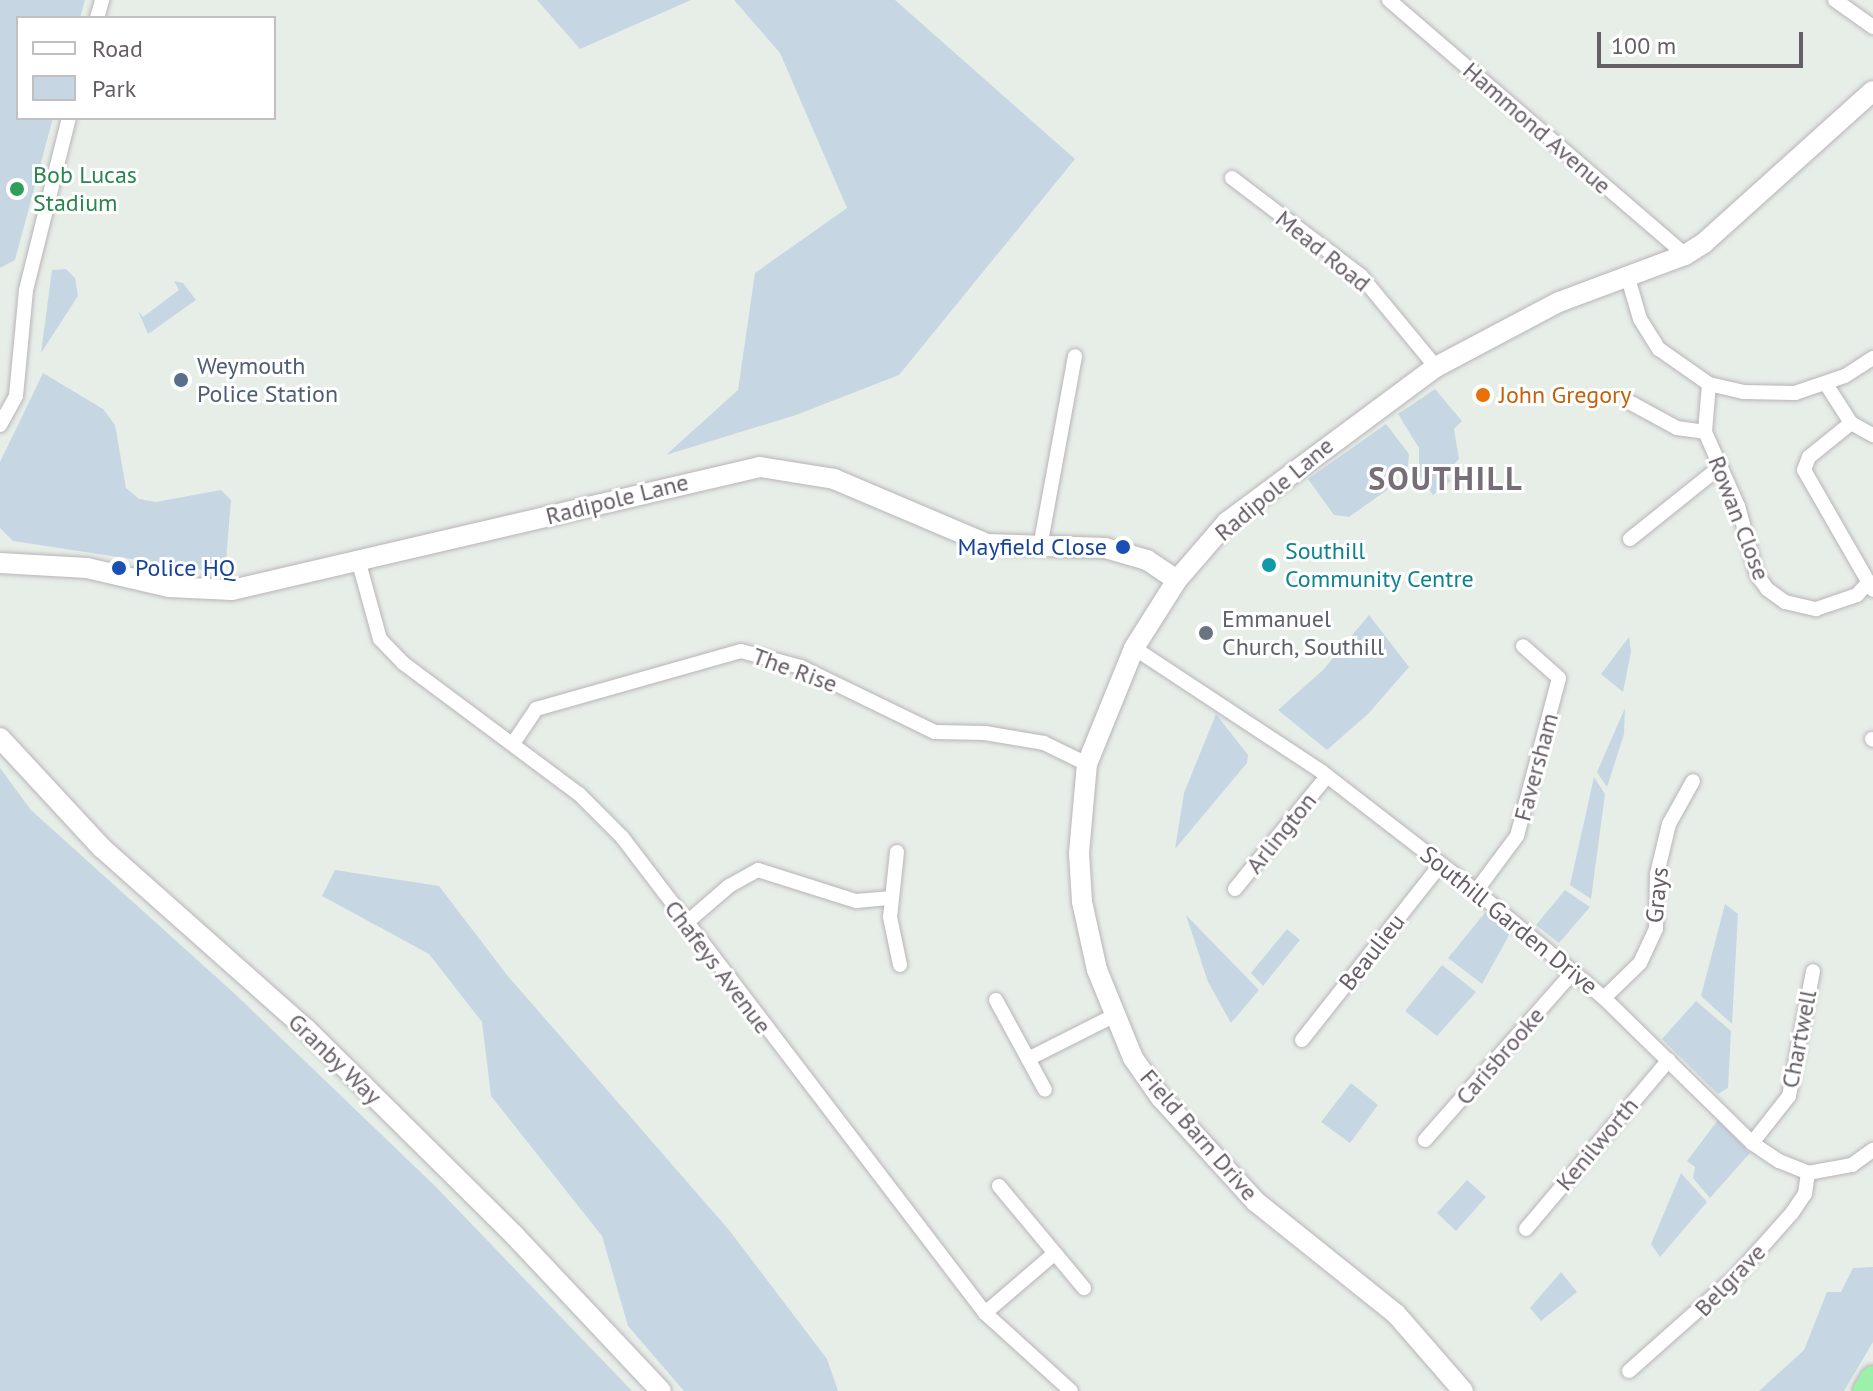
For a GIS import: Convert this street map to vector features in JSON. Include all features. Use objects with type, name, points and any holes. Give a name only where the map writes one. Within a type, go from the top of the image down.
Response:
[{"type":"highway","points":[[1866,1391],[1873,1379]]},
{"type":"street","name":"Hammond Avenue","points":[[1389,0],[1685,255]]},
{"type":"street","points":[[1835,0],[1873,27]]},
{"type":"street","name":"Radipole Lane","points":[[0,563],[87,568],[169,587],[229,590],[359,563],[760,467],[834,479],[987,544],[1105,548],[1147,560],[1177,580],[1227,522],[1436,367],[1559,302],[1685,255],[1757,200],[1873,91]]},
{"type":"street","points":[[0,425],[16,396],[26,290],[68,120]]},
{"type":"street","name":"Mead Road","points":[[1232,178],[1361,276],[1436,367]]},
{"type":"street","points":[[1628,278],[1640,319],[1659,349],[1709,384],[1743,392],[1795,393],[1826,384],[1873,358]]},
{"type":"street","points":[[1040,547],[1075,356]]},
{"type":"street","name":"Rowan Close","points":[[1709,384],[1705,432],[1745,526],[1757,575],[1767,589],[1800,608],[1816,609],[1870,588],[1861,563],[1804,470],[1809,457],[1851,423]]},
{"type":"street","points":[[1826,384],[1851,423],[1873,435]]},
{"type":"street","points":[[1631,403],[1677,428],[1705,432]]},
{"type":"street","points":[[1630,539],[1720,467]]},
{"type":"street","name":"Chafeys Avenue","points":[[359,563],[380,639],[403,663],[514,742],[579,794],[622,837],[685,924],[985,1313],[1071,1391]]},
{"type":"street","name":"Field Barn Drive","points":[[1177,580],[1134,648],[1087,764],[1079,853],[1082,902],[1113,1016],[1161,1098],[1204,1149],[1256,1202],[1396,1314],[1463,1391]]},
{"type":"street","name":"Faversham","points":[[1476,891],[1517,836],[1559,678],[1523,646]]},
{"type":"street","name":"Southill Garden Drive","points":[[1134,648],[1327,776],[1476,891],[1604,998],[1752,1143],[1808,1173]]},
{"type":"street","name":"The Rise","points":[[514,742],[536,709],[741,651],[801,667],[935,732],[985,733],[1044,743],[1087,764]]},
{"type":"street","name":"Granby Way","points":[[0,738],[102,848],[339,1061],[514,1235],[661,1391]]},
{"type":"street","name":"Arlington","points":[[1235,889],[1327,776]]},
{"type":"street","name":"Grays","points":[[1604,998],[1640,963],[1656,929],[1657,874],[1669,824],[1693,781]]},
{"type":"street","points":[[897,852],[890,917],[900,965]]},
{"type":"street","name":"Beaulieu","points":[[1302,1040],[1441,864]]},
{"type":"street","points":[[685,924],[729,886],[758,870],[856,901],[892,898]]},
{"type":"street","name":"Carisbrooke","points":[[1425,1140],[1574,971]]},
{"type":"street","name":"Chartwell","points":[[1752,1143],[1789,1096],[1813,971]]},
{"type":"street","points":[[996,1000],[1045,1090]]},
{"type":"street","points":[[1028,1059],[1113,1016]]},
{"type":"street","name":"Kenilworth","points":[[1526,1229],[1669,1060]]},
{"type":"street","points":[[1808,1173],[1852,1165],[1873,1150]]},
{"type":"street","name":"Belgrave","points":[[1629,1371],[1736,1276],[1799,1204],[1808,1173]]},
{"type":"street","points":[[999,1186],[1084,1288]]},
{"type":"street","points":[[985,1313],[1055,1253]]},
{"type":"green space","name":"Bob Lucas Stadium","points":[[0,0],[85,0],[81,16],[16,16],[16,120],[52,120],[15,260],[0,268]]},
{"type":"green space","points":[[537,0],[691,0],[580,49]]},
{"type":"green space","points":[[734,0],[895,0],[1075,159],[899,375],[796,415],[666,455],[738,390],[755,273],[847,208],[780,53]]},
{"type":"green space","points":[[66,269],[75,278],[78,296],[41,353],[52,270]]},
{"type":"green space","points":[[174,281],[183,283],[196,300],[148,334],[138,311],[143,317],[179,290]]},
{"type":"green space","points":[[43,373],[103,409],[115,425],[126,488],[139,499],[156,502],[221,490],[231,500],[226,562],[216,572],[13,541],[0,528],[0,462]]},
{"type":"green space","points":[[1435,389],[1462,421],[1454,429],[1459,459],[1446,473],[1451,481],[1433,495],[1419,476],[1419,448],[1398,414]]},
{"type":"green space","points":[[1386,424],[1409,454],[1408,466],[1394,477],[1397,483],[1349,517],[1334,515],[1308,479]]},
{"type":"green space","points":[[1369,615],[1409,667],[1369,713],[1327,750],[1278,710],[1323,670]]},
{"type":"green space","points":[[1629,637],[1631,652],[1623,692],[1601,674]]},
{"type":"green space","points":[[1625,708],[1624,734],[1607,787],[1597,772]]},
{"type":"green space","points":[[1216,714],[1248,755],[1247,763],[1175,849],[1184,793]]},
{"type":"green space","points":[[0,768],[31,810],[235,994],[435,1186],[632,1391],[0,1391]]},
{"type":"green space","points":[[1594,777],[1605,794],[1591,899],[1570,885]]},
{"type":"green space","points":[[335,870],[439,886],[507,975],[729,1230],[827,1359],[838,1391],[684,1391],[628,1326],[602,1236],[491,1096],[482,1022],[429,954],[322,896]]},
{"type":"green space","points":[[1565,890],[1590,907],[1559,943],[1536,925]]},
{"type":"green space","points":[[1725,904],[1738,914],[1732,1024],[1701,996]]},
{"type":"green space","points":[[1488,909],[1513,928],[1482,984],[1448,958]]},
{"type":"green space","points":[[1186,915],[1259,990],[1231,1023],[1208,982]]},
{"type":"green space","points":[[1287,929],[1300,940],[1263,986],[1251,973]]},
{"type":"green space","points":[[1442,965],[1476,992],[1437,1036],[1405,1011]]},
{"type":"green space","points":[[1696,1001],[1731,1031],[1728,1088],[1718,1094],[1662,1039]]},
{"type":"green space","points":[[1351,1083],[1378,1105],[1350,1143],[1321,1122]]},
{"type":"green space","points":[[1718,1120],[1750,1153],[1710,1198],[1693,1178],[1695,1167],[1687,1161]]},
{"type":"green space","points":[[1681,1173],[1707,1202],[1660,1257],[1651,1244]]},
{"type":"green space","points":[[1467,1180],[1486,1197],[1456,1231],[1437,1213]]},
{"type":"green space","points":[[1873,1267],[1873,1342],[1844,1391],[1759,1391],[1804,1350],[1827,1292],[1841,1292],[1853,1268]]},
{"type":"green space","points":[[1561,1272],[1577,1292],[1541,1321],[1530,1308]]},
{"type":"place","name":"Bob Lucas Stadium","points":[[17,189]]},
{"type":"place","name":"Weymouth Police Station","points":[[181,380]]},
{"type":"place","name":"John Gregory","points":[[1483,395]]},
{"type":"place","name":"Mayfield Close","points":[[1123,547]]},
{"type":"place","name":"Southill Community Centre","points":[[1269,565]]},
{"type":"place","name":"Police HQ","points":[[119,568]]},
{"type":"place","name":"Emmanuel Church, Southill","points":[[1206,633]]},
{"type":"district","name":"SOUTHILL","points":[[1446,478]]}]
